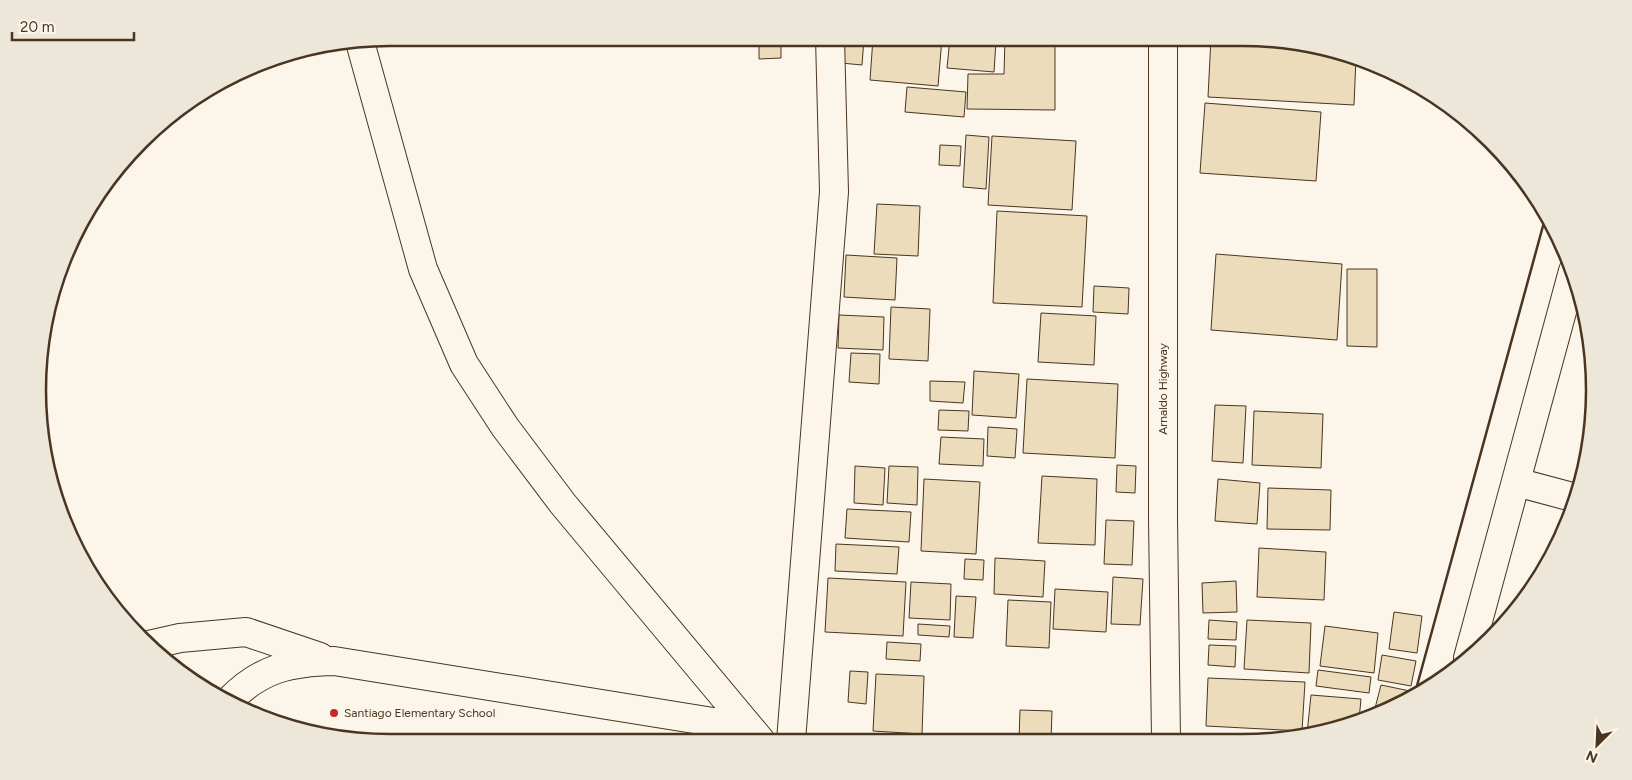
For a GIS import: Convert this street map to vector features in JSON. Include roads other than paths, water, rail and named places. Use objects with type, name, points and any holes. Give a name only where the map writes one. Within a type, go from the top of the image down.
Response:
[{"type":"street","points":[[792,734],[834,192],[830,46]]},
{"type":"street","name":"Arnaldo Highway","points":[[1163,46],[1163,518],[1166,734]]},
{"type":"street","points":[[362,48],[423,269],[464,364],[505,427],[563,504],[755,734]]},
{"type":"street","points":[[1471,646],[1569,285]]},
{"type":"street","points":[[1516,482],[1569,496]]},
{"type":"street","points":[[158,643],[180,638],[246,632],[334,661],[750,734]]},
{"type":"street","points":[[234,696],[256,678],[277,668],[300,662],[334,661]]},
{"type":"place","name":"Santiago Elementary School","points":[[334,713]]}]
